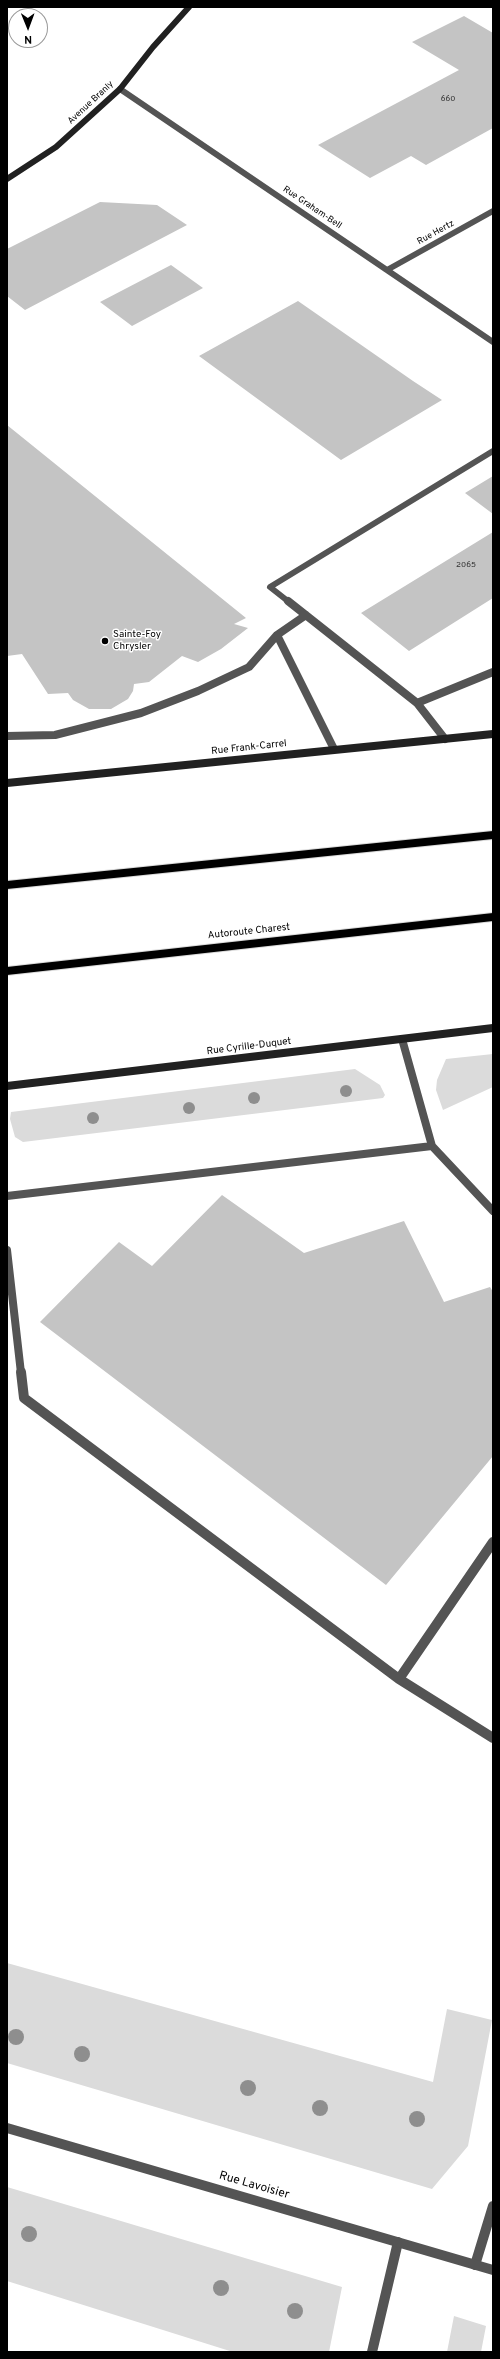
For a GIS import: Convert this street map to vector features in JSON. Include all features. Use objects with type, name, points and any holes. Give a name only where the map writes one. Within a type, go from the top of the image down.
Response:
[{"type":"highway","points":[[7,885],[493,835]]},
{"type":"highway","name":"Autoroute Charest","points":[[7,971],[493,917]]},
{"type":"street","name":"Avenue Branly","points":[[7,179],[56,147],[120,89],[153,47],[189,7]]},
{"type":"street","name":"Rue Graham-Bell","points":[[120,89],[493,342]]},
{"type":"street","name":"Rue Hertz","points":[[387,270],[493,211]]},
{"type":"street","points":[[445,739],[417,703],[270,588],[493,451]]},
{"type":"street","points":[[7,736],[55,735],[141,713],[198,691],[249,667],[277,635],[306,615]]},
{"type":"street","points":[[277,635],[334,749]]},
{"type":"street","points":[[417,703],[493,672]]},
{"type":"street","name":"Rue Frank-Carrel","points":[[7,783],[493,734]]},
{"type":"street","name":"Rue Cyrille-Duquet","points":[[7,1086],[493,1028]]},
{"type":"street","points":[[402,1039],[432,1146],[493,1211]]},
{"type":"street","points":[[7,1196],[432,1146]]},
{"type":"street","points":[[7,1250],[24,1398],[399,1679],[493,1738]]},
{"type":"street","points":[[399,1679],[493,1542]]},
{"type":"street","name":"Rue Lavoisier","points":[[7,2128],[493,2270]]},
{"type":"street","points":[[475,2265],[493,2206]]},
{"type":"street","points":[[372,2352],[398,2242]]},
{"type":"shaded area","points":[[493,1054],[493,1087],[443,1110],[436,1090],[437,1080],[446,1059]]},
{"type":"shaded area","points":[[355,1069],[380,1085],[385,1095],[383,1098],[23,1142],[15,1137],[10,1119],[11,1112]]},
{"type":"shaded area","points":[[7,1963],[433,2082],[447,2009],[492,2020],[468,2146],[432,2189],[7,2063]]},
{"type":"shaded area","points":[[7,2187],[342,2287],[329,2352],[233,2352],[7,2281]]},
{"type":"shaded area","points":[[454,2316],[486,2326],[481,2352],[447,2352]]},
{"type":"building","points":[[464,16],[493,33],[493,128],[426,165],[411,156],[370,178],[318,145],[459,70],[412,42]]},
{"type":"building","points":[[100,202],[157,205],[187,225],[25,310],[7,296],[7,249]]},
{"type":"building","points":[[171,265],[203,288],[132,326],[100,302]]},
{"type":"building","points":[[298,301],[442,400],[341,460],[199,356]]},
{"type":"building","points":[[7,425],[246,618],[234,624],[248,628],[221,649],[198,662],[182,656],[149,682],[134,684],[133,691],[128,699],[111,709],[89,709],[73,700],[68,693],[48,694],[22,654],[7,656]]},
{"type":"building","points":[[493,476],[493,514],[465,493]]},
{"type":"building","points":[[493,532],[493,598],[409,651],[361,613]]},
{"type":"building","points":[[222,1195],[304,1253],[404,1221],[444,1302],[490,1287],[493,1292],[493,1456],[386,1585],[40,1322],[119,1242],[152,1266]]},
{"type":"place","name":"Sainte-Foy Chrysler","points":[[105,641]]}]
